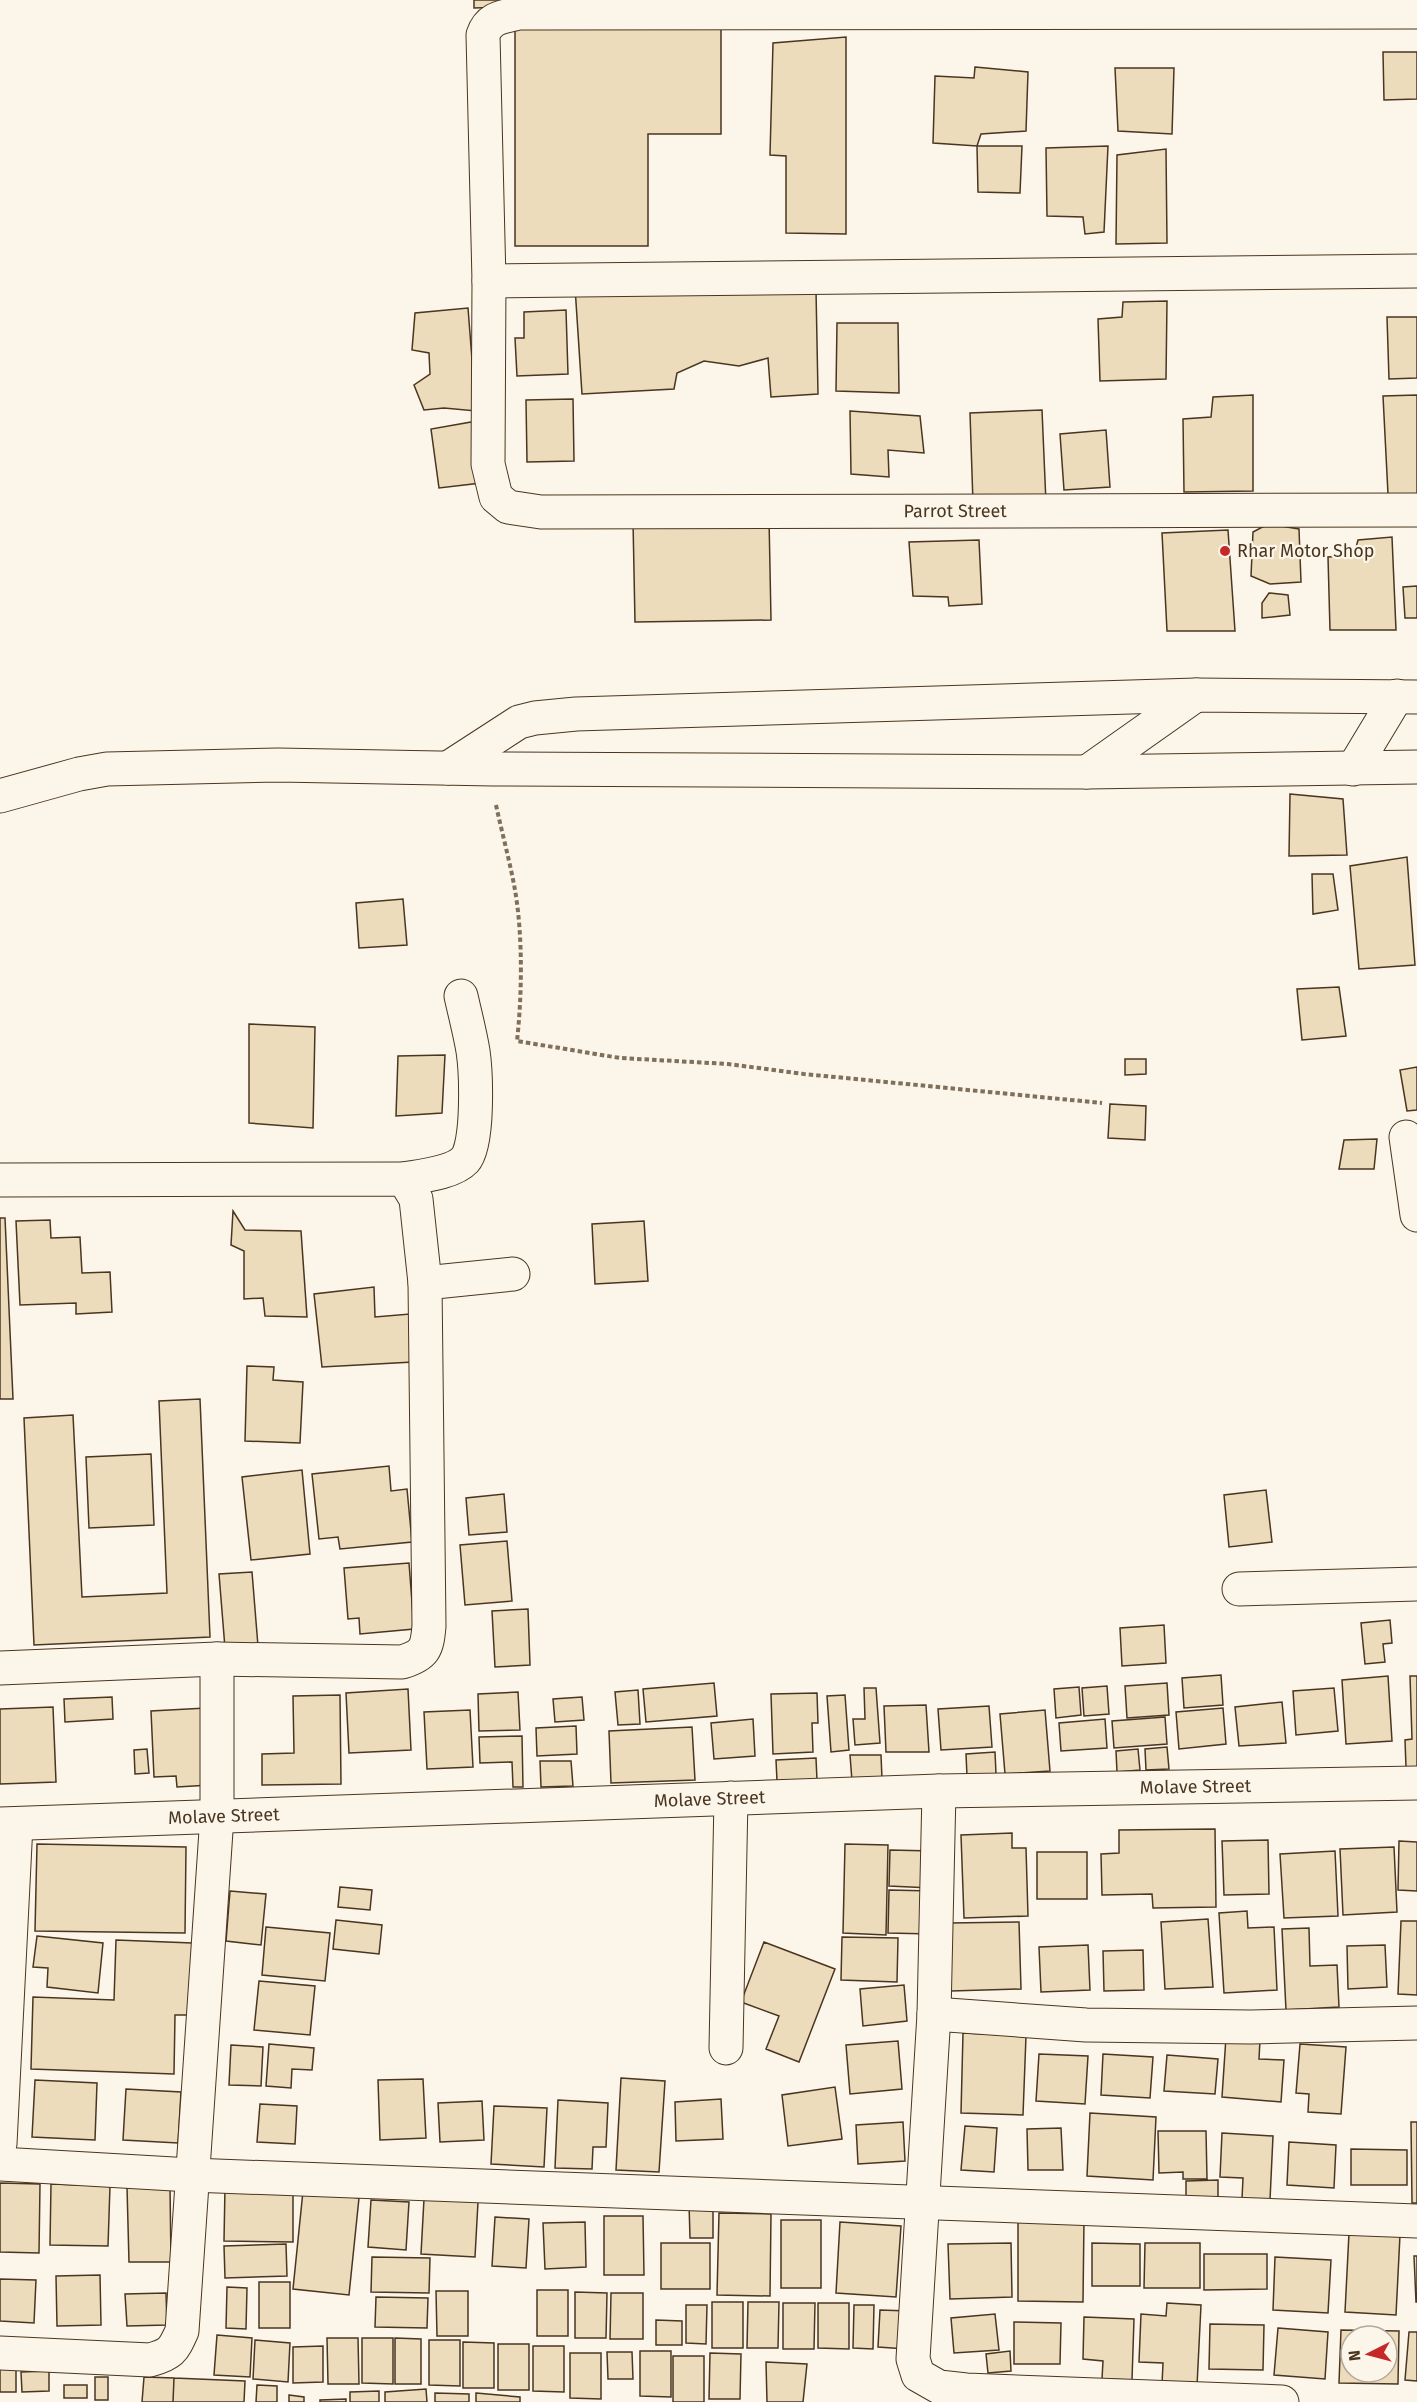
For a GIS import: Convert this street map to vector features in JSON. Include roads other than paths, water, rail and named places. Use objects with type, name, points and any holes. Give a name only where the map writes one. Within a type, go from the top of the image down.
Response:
[{"type":"street","points":[[1417,12],[519,13],[495,19],[486,26],[483,35],[489,281],[1417,271]]},
{"type":"street","name":"Parrot Street","points":[[489,281],[488,464],[496,497],[508,507],[541,512],[1417,510]]},
{"type":"street","points":[[1087,772],[1196,695]]},
{"type":"street","points":[[448,768],[519,722],[576,714],[1196,695],[1407,697]]},
{"type":"street","points":[[1353,769],[1407,697]]},
{"type":"street","points":[[508,731],[547,768]]},
{"type":"street","points":[[0,796],[79,774],[107,770],[278,765],[1087,772],[1417,767]]},
{"type":"street","points":[[0,1180],[404,1179],[439,1173],[465,1160],[471,1145],[475,1111],[473,1051],[461,996]]},
{"type":"street","points":[[1406,1137],[1417,1215]]},
{"type":"street","points":[[0,1668],[217,1659],[402,1662],[415,1658],[428,1645],[425,1283],[416,1198],[404,1179]]},
{"type":"street","points":[[425,1283],[513,1274]]},
{"type":"street","points":[[1239,1589],[1417,1584]]},
{"type":"street","points":[[0,2353],[150,2360],[164,2356],[174,2349],[182,2331],[217,1816],[217,1659]]},
{"type":"street","name":"Molave Street","points":[[8,1824],[939,1791],[1417,1783]]},
{"type":"street","points":[[939,1791],[934,2014],[913,2359],[918,2375],[939,2387],[966,2390],[1282,2402]]},
{"type":"street","points":[[726,2048],[731,1798]]},
{"type":"street","points":[[0,2144],[8,1824]]},
{"type":"street","points":[[934,2014],[1086,2025],[1251,2027],[1417,2022]]},
{"type":"street","points":[[0,2164],[191,2175],[1417,2221]]},
{"type":"place","name":"Rhar Motor Shop","points":[[1225,551]]}]
